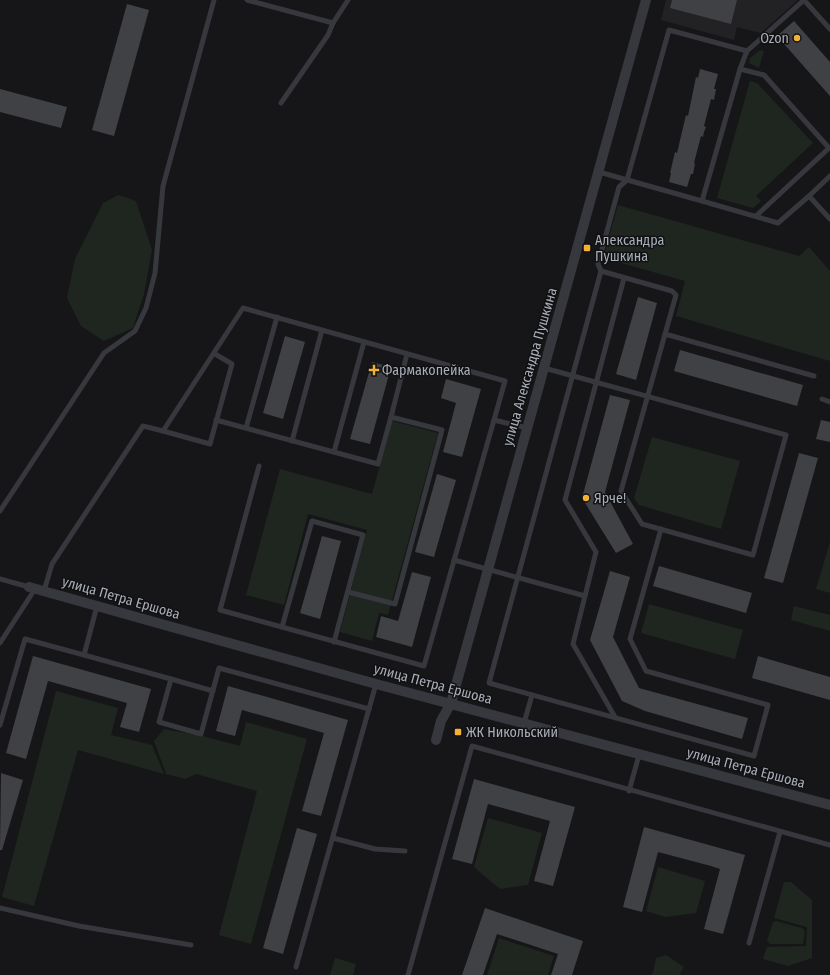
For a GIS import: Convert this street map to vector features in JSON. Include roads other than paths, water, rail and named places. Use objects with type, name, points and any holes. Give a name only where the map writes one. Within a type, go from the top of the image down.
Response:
[{"type":"street","name":"улица Александра Пушкина","points":[[436,740],[441,721],[451,703],[646,0]]},
{"type":"street","name":"улица Петра Ершова","points":[[36,589],[376,684],[830,805]]},
{"type":"lane","points":[[0,511],[104,353],[135,331],[146,308],[154,273],[163,186],[214,0]]},
{"type":"lane","points":[[247,0],[333,24]]},
{"type":"lane","points":[[281,103],[328,35],[348,0]]},
{"type":"lane","points":[[702,201],[740,69],[747,51],[804,0],[830,29]]},
{"type":"lane","points":[[661,529],[630,639],[646,671],[768,705],[754,756],[489,683],[601,271],[598,264],[618,187],[627,180],[669,30],[747,51]]},
{"type":"lane","points":[[740,69],[764,75],[829,148],[756,216]]},
{"type":"lane","points":[[599,172],[756,216],[778,224],[830,176]]},
{"type":"lane","points":[[809,196],[830,219]]},
{"type":"lane","points":[[544,368],[648,396],[786,435],[753,555],[642,524],[621,491],[648,396],[676,295],[672,291],[601,271]]},
{"type":"lane","points":[[614,717],[573,644],[596,552],[565,500],[624,278]]},
{"type":"lane","points":[[163,432],[215,354],[243,308],[505,381],[424,666],[220,610],[259,466]]},
{"type":"lane","points":[[246,428],[277,317]]},
{"type":"lane","points":[[292,441],[322,330]]},
{"type":"lane","points":[[665,334],[814,376]]},
{"type":"lane","points":[[334,452],[364,342]]},
{"type":"lane","points":[[0,643],[142,426],[210,444],[232,364],[215,354]]},
{"type":"lane","points":[[216,420],[378,464],[407,354]]},
{"type":"lane","points":[[822,399],[830,402]]},
{"type":"lane","points":[[348,592],[395,604],[442,430],[391,417]]},
{"type":"lane","points":[[494,420],[527,428]]},
{"type":"lane","points":[[282,627],[312,521],[363,535],[334,642]]},
{"type":"lane","points":[[454,560],[585,596]]},
{"type":"lane","points":[[0,579],[36,589]]},
{"type":"lane","points":[[84,655],[97,606]]},
{"type":"lane","points":[[0,725],[25,639],[213,691]]},
{"type":"lane","points":[[171,679],[159,722],[201,734],[219,668],[369,709]]},
{"type":"lane","points":[[296,967],[376,684]]},
{"type":"lane","points":[[524,723],[532,695]]},
{"type":"lane","points":[[408,975],[472,746],[629,791],[830,845]]},
{"type":"lane","points":[[629,791],[640,755]]},
{"type":"lane","points":[[749,943],[780,832]]},
{"type":"lane","points":[[332,838],[375,849],[405,852]]},
{"type":"lane","points":[[0,908],[79,926],[191,945]]},
{"type":"place","name":"Ozon","points":[[797,38]]},
{"type":"place","name":"Александра Пушкина","points":[[587,248]]},
{"type":"place","name":"Фармакопейка","points":[[374,370]]},
{"type":"place","name":"Ярче!","points":[[586,498]]},
{"type":"place","name":"ЖК Никольский","points":[[458,732]]}]
